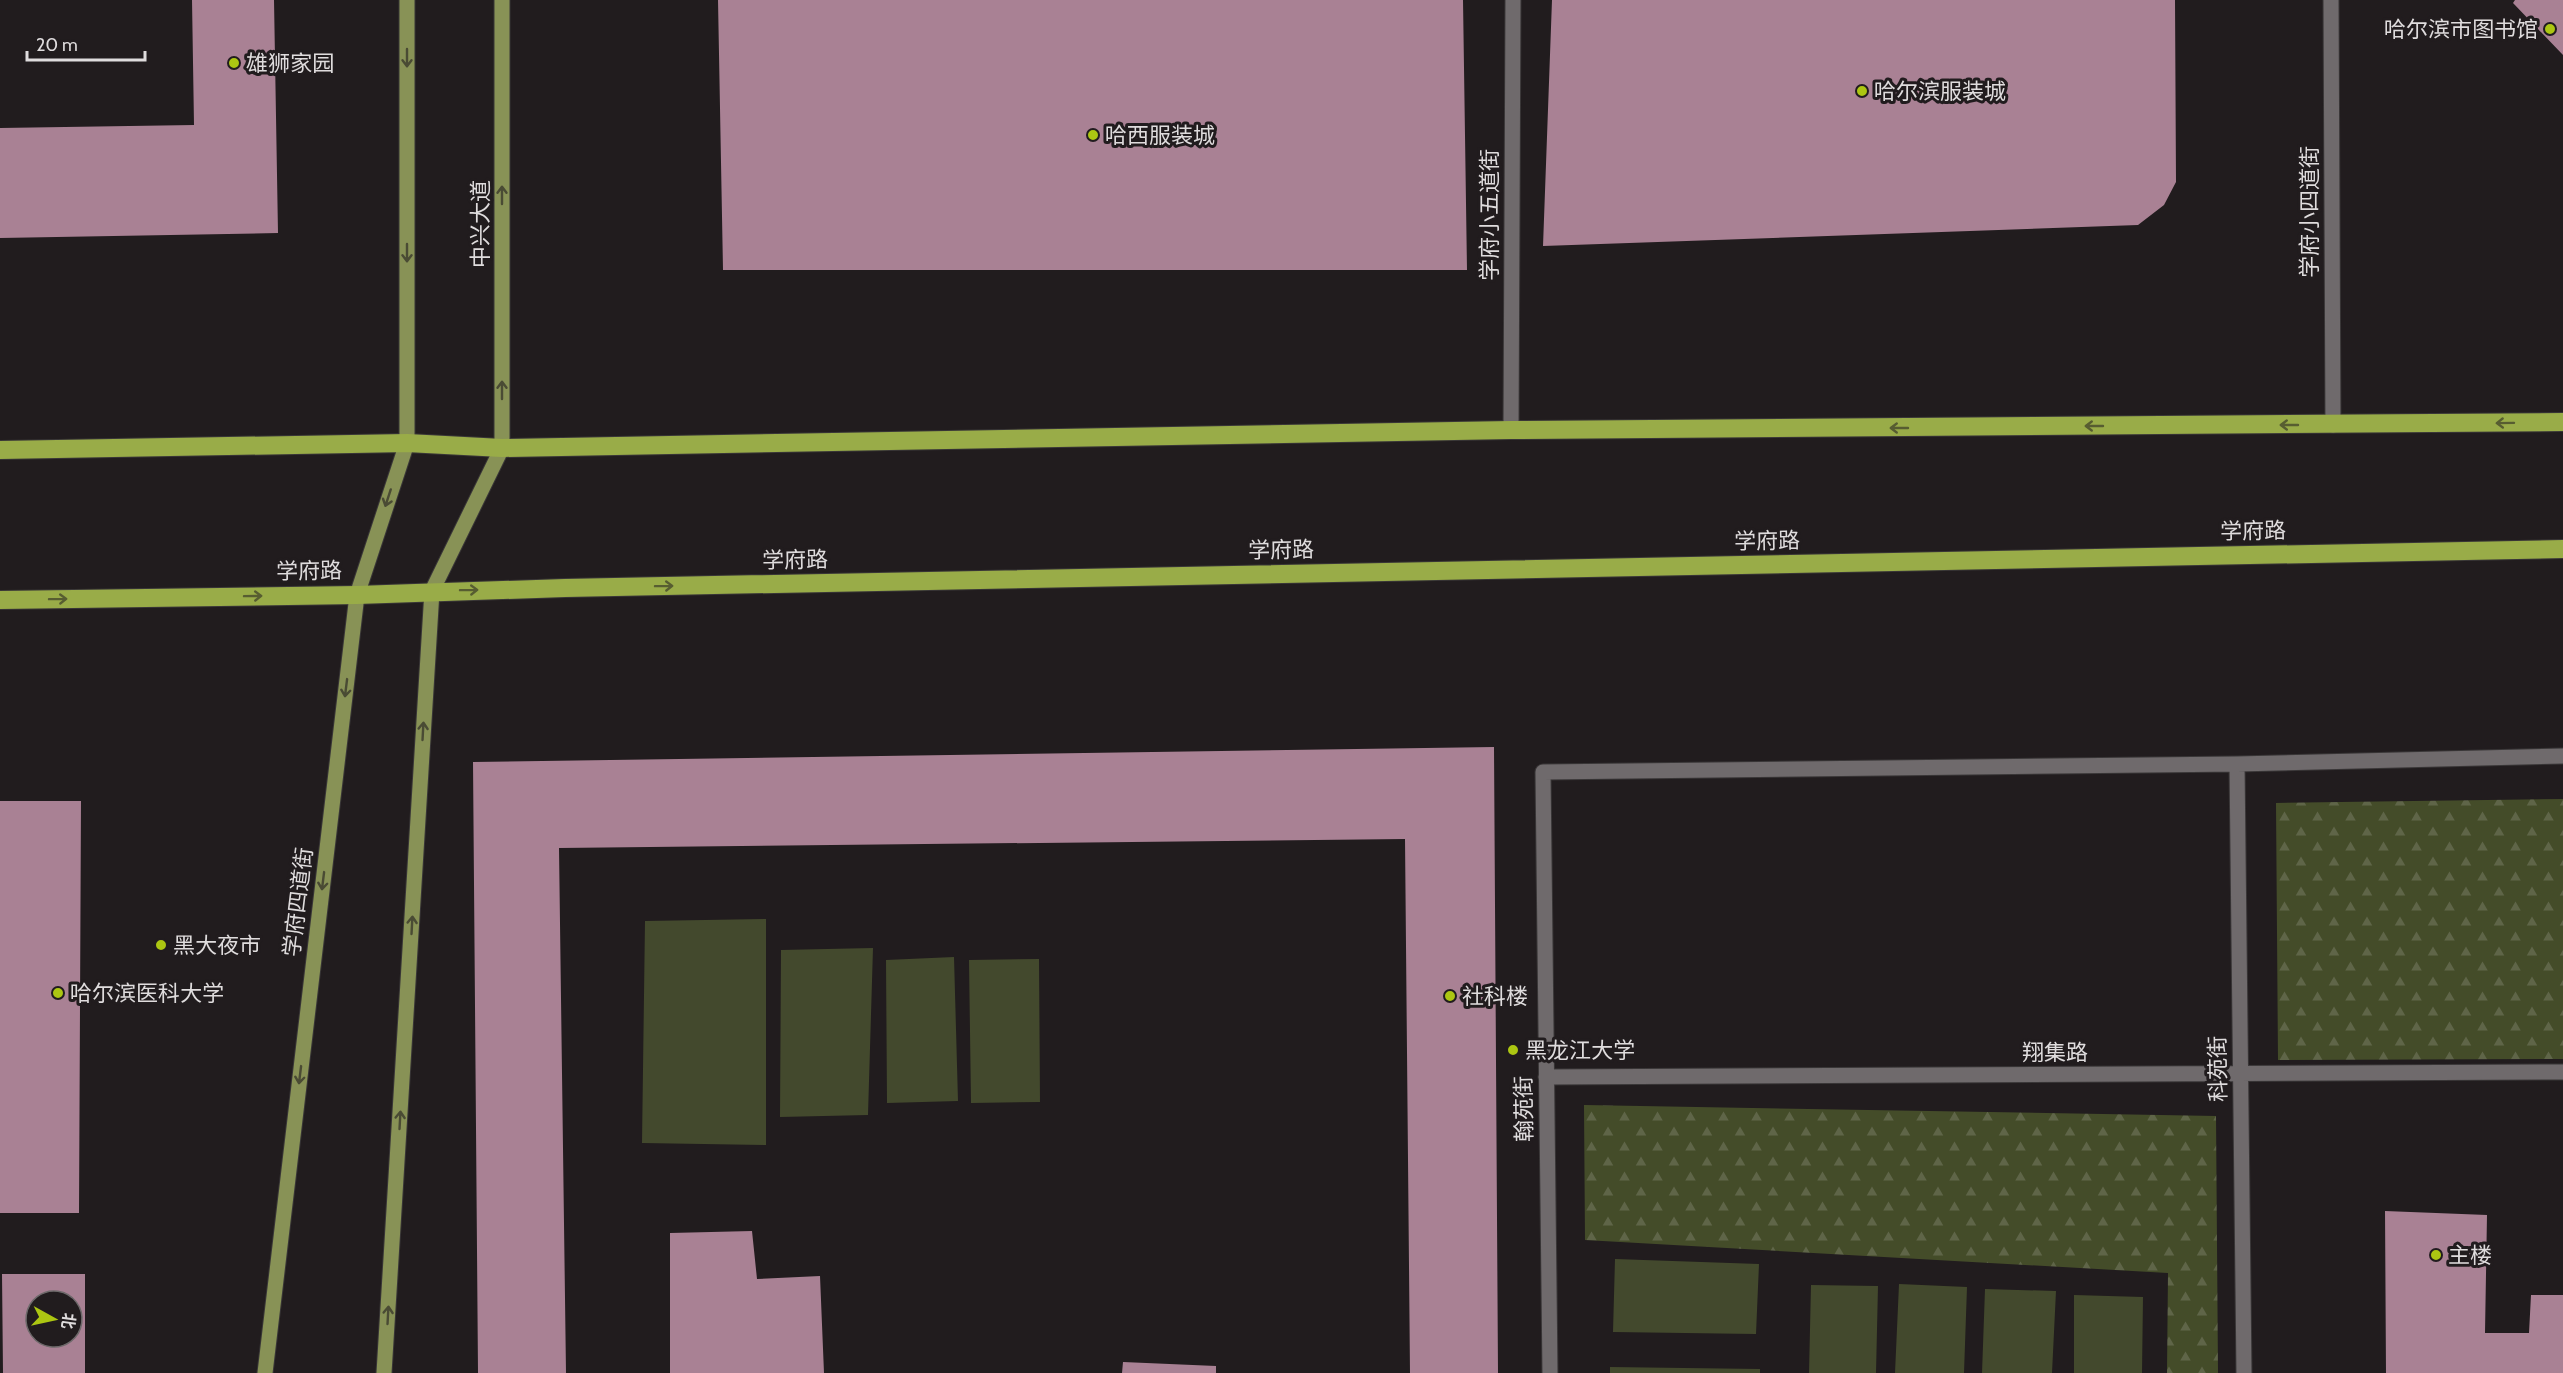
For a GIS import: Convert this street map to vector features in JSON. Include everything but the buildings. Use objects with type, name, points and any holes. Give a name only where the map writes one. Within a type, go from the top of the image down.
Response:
[{"type":"highway","points":[[0,450],[407,443],[502,448],[1511,430],[2563,422]]},
{"type":"highway","name":"学府路","points":[[0,600],[357,595],[432,591],[2563,549]]},
{"type":"main road","points":[[407,0],[407,443]]},
{"type":"main road","name":"中兴大道","points":[[502,0],[502,448]]},
{"type":"main road","name":"学府四道街","points":[[265,1373],[357,595],[407,443]]},
{"type":"main road","points":[[384,1373],[432,591],[502,448]]},
{"type":"street","name":"学府小五道街","points":[[1511,430],[1513,0]]},
{"type":"street","name":"学府小四道街","points":[[2331,0],[2333,425]]},
{"type":"street","points":[[2237,764],[2563,756]]},
{"type":"street","name":"翰苑街","points":[[1550,1373],[1543,772],[2237,764]]},
{"type":"street","name":"科苑街","points":[[2237,764],[2244,1373]]},
{"type":"street","name":"翔集路","points":[[1546,1077],[2563,1072]]},
{"type":"green space","points":[[2563,799],[2563,1059],[2278,1060],[2276,803]]},
{"type":"green space","points":[[766,919],[766,1145],[642,1143],[645,921]]},
{"type":"green space","points":[[873,948],[868,1115],[780,1117],[781,950]]},
{"type":"green space","points":[[954,957],[958,1101],[887,1103],[886,960]]},
{"type":"green space","points":[[1039,959],[1040,1102],[971,1103],[969,960]]},
{"type":"green space","points":[[1584,1105],[2216,1116],[2218,1373],[2167,1373],[2168,1273],[1585,1240]]},
{"type":"green space","points":[[1615,1259],[1759,1264],[1756,1334],[1613,1332]]},
{"type":"green space","points":[[1899,1284],[1967,1287],[1964,1373],[1895,1373]]},
{"type":"green space","points":[[1811,1285],[1878,1286],[1876,1373],[1809,1373]]},
{"type":"green space","points":[[1985,1289],[2056,1291],[2052,1373],[1982,1373]]},
{"type":"green space","points":[[2074,1295],[2143,1297],[2142,1373],[2074,1373]]},
{"type":"green space","points":[[1610,1367],[1760,1369],[1760,1373],[1610,1373]]},
{"type":"place","name":"哈尔滨市图书馆","points":[[2550,29]]},
{"type":"place","name":"雄狮家园","points":[[234,63]]},
{"type":"place","name":"哈尔滨服装城","points":[[1862,91]]},
{"type":"place","name":"哈西服装城","points":[[1093,135]]},
{"type":"place","name":"黑大夜市","points":[[161,945]]},
{"type":"place","name":"哈尔滨医科大学","points":[[58,993]]},
{"type":"place","name":"社科楼","points":[[1450,996]]},
{"type":"place","name":"黑龙江大学","points":[[1513,1050]]},
{"type":"place","name":"主楼","points":[[2436,1255]]}]
